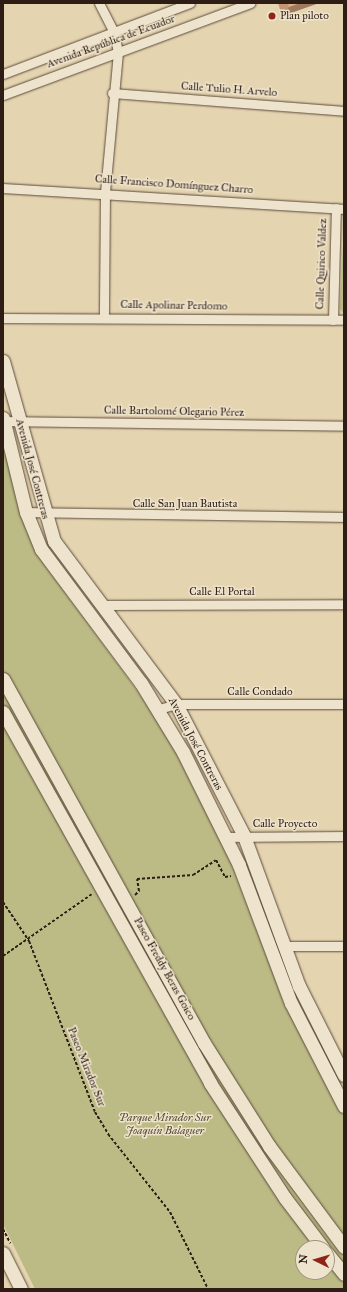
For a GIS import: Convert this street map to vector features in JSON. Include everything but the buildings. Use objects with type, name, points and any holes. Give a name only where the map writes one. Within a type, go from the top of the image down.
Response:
[{"type":"main road","name":"Avenida José Contreras","points":[[3,361],[44,514],[54,541],[176,704],[244,836],[284,946],[310,1011],[344,1075]]},
{"type":"main road","name":"Avenida José Contreras","points":[[3,420],[26,512],[41,549],[61,580],[159,709],[226,836],[241,870],[291,1003],[344,1106]]},
{"type":"main road","name":"Paseo Freddy Beras Goico","points":[[3,679],[115,882],[243,1106],[344,1247]]},
{"type":"main road","name":"Paseo Freddy Beras Goico","points":[[3,712],[98,891],[210,1083],[318,1240]]},
{"type":"main road","points":[[98,891],[115,882]]},
{"type":"main road","points":[[3,1253],[21,1289]]},
{"type":"main road","points":[[335,1263],[344,1274]]},
{"type":"street","points":[[99,3],[114,32],[118,52],[112,93],[105,193],[104,318]]},
{"type":"street","name":"Avenida República de Ecuador","points":[[3,74],[190,3]]},
{"type":"street","name":"Avenida República de Ecuador","points":[[3,95],[250,3]]},
{"type":"street","name":"Calle Tulio H. Arvelo","points":[[112,93],[344,111]]},
{"type":"street","name":"Calle Francisco Domínguez Charro","points":[[3,188],[105,193],[340,209]]},
{"type":"street","name":"Calle Quirico Valdez","points":[[333,320],[340,209]]},
{"type":"street","name":"Calle Apolinar Perdomo","points":[[3,318],[344,320]]},
{"type":"street","name":"Calle Bartolomé Olegario Pérez","points":[[3,420],[19,422],[344,426]]},
{"type":"street","name":"Calle San Juan Bautista","points":[[26,512],[44,514],[344,518]]},
{"type":"street","name":"Calle El Portal","points":[[100,604],[344,604]]},
{"type":"street","name":"Calle Condado","points":[[159,709],[176,704],[344,704]]},
{"type":"street","name":"Calle Proyecto","points":[[226,836],[344,836]]},
{"type":"street","points":[[284,946],[344,946]]},
{"type":"path","points":[[126,901],[139,891],[137,879],[192,875],[218,859],[226,878],[241,870]]},
{"type":"path","points":[[3,956],[29,941],[98,891]]},
{"type":"path","name":"Paseo Mirador Sur","points":[[3,902],[29,941],[96,1112],[108,1134],[170,1212],[208,1289]]},
{"type":"green space","points":[[344,222],[344,314],[340,309]]},
{"type":"green space","name":"Parque Mirador Sur Joaquín Balaguer","points":[[3,443],[41,560],[161,723],[223,842],[286,1006],[344,1116],[344,1289],[35,1289],[3,1224]]},
{"type":"place","name":"Plan piloto","points":[[272,16]]}]
